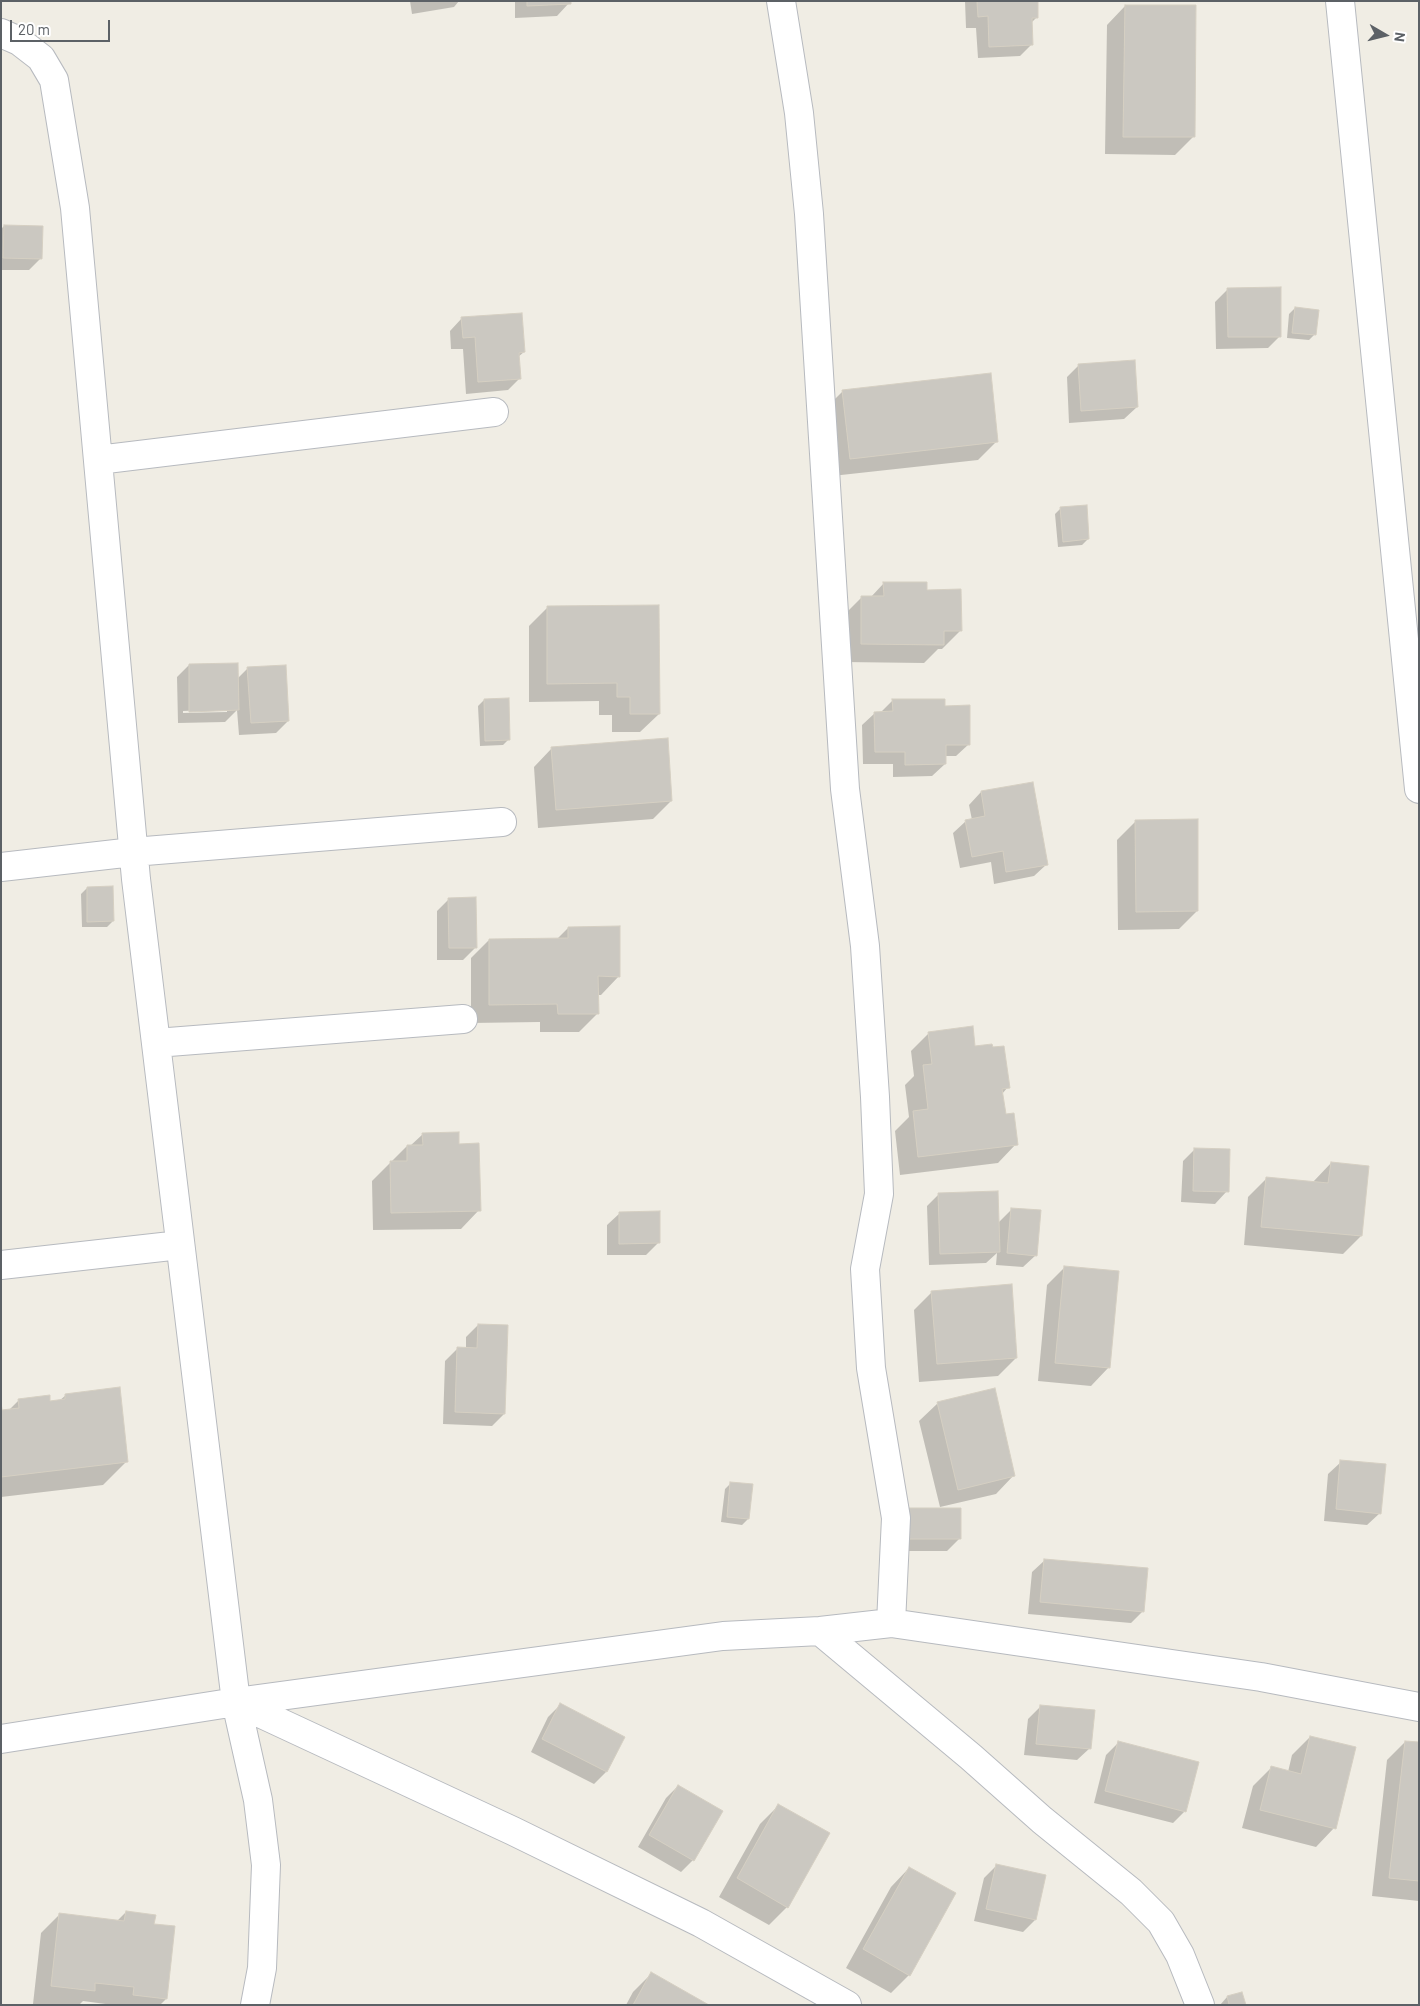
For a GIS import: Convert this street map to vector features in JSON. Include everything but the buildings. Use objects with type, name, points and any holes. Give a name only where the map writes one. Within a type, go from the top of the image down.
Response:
[{"type":"street","points":[[780,1],[799,114],[809,214],[845,789],[865,946],[869,1002],[879,1194],[865,1269],[870,1368],[896,1518],[891,1623]]},
{"type":"street","points":[[1340,1],[1419,789]]},
{"type":"street","points":[[1,34],[19,41],[41,58],[54,80],[75,208],[133,852],[236,1702],[258,1800],[266,1865],[262,1968],[255,2005]]},
{"type":"street","points":[[98,460],[494,412]]},
{"type":"street","points":[[1,867],[133,852],[502,822]]},
{"type":"street","points":[[156,1043],[463,1019]]},
{"type":"street","points":[[1,1265],[180,1245]]},
{"type":"street","points":[[1,1739],[236,1702],[723,1636],[820,1631],[891,1623],[1261,1677],[1419,1707]]},
{"type":"street","points":[[820,1631],[971,1757],[1042,1820],[1137,1898],[1161,1922],[1180,1955],[1200,2005]]},
{"type":"street","points":[[236,1702],[513,1831],[683,1915],[848,2005]]}]
